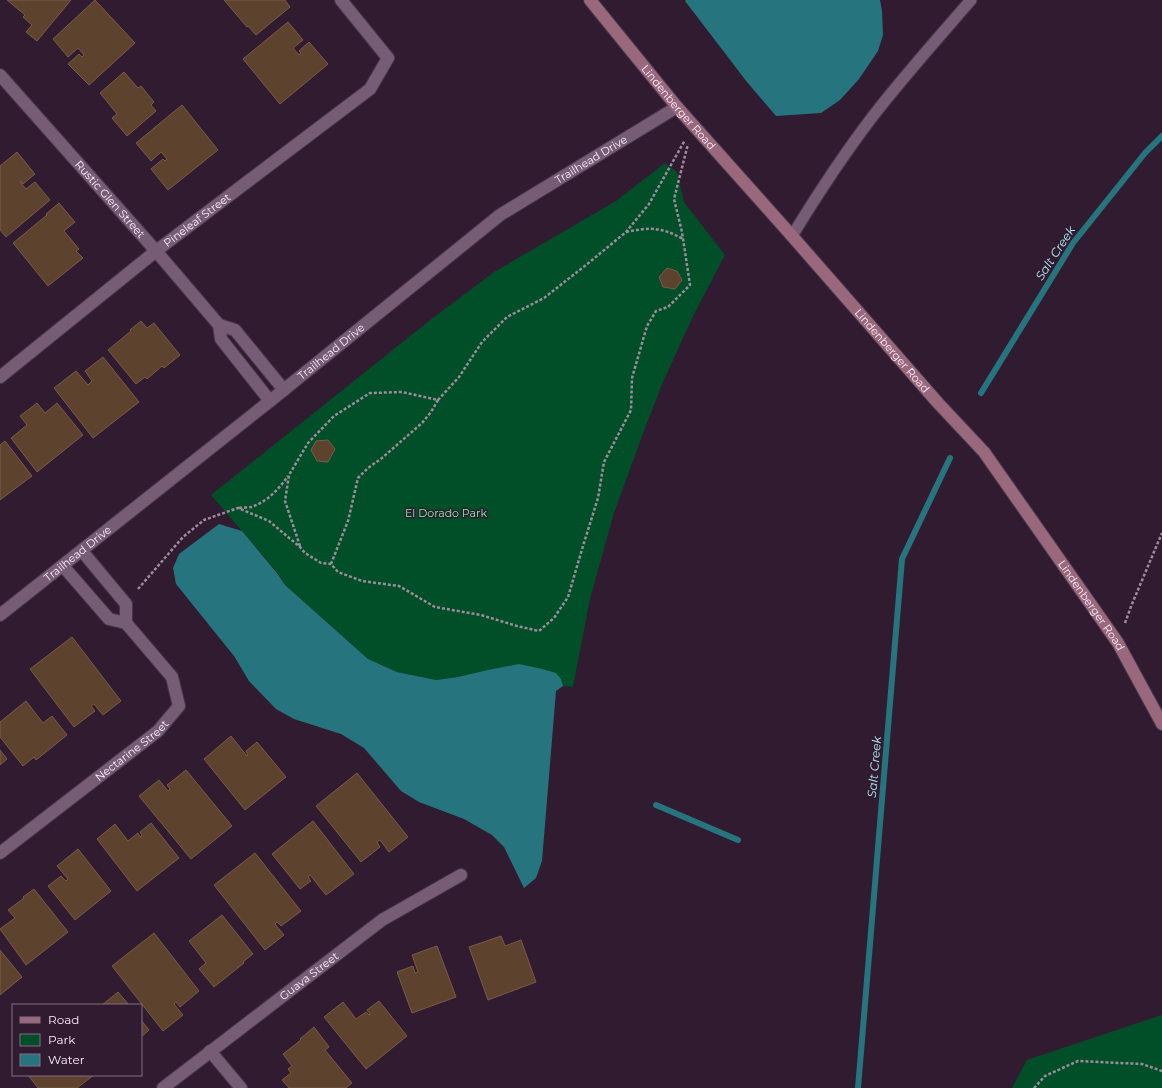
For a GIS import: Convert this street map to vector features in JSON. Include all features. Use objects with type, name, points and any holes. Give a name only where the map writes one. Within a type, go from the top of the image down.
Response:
[{"type":"street","name":"Pineleaf Street","points":[[0,377],[156,251],[370,89],[388,58],[341,0]]},
{"type":"street","name":"Lindenberger Road","points":[[590,0],[677,108],[792,236],[938,403],[984,452],[1118,644],[1162,724]]},
{"type":"street","name":"Rustic Glen Street","points":[[0,75],[156,251],[219,325],[235,330],[284,390]]},
{"type":"street","name":"Trailhead Drive","points":[[0,615],[284,390],[500,215],[677,108]]},
{"type":"street","name":"Rustic Glen Street","points":[[219,325],[221,339],[270,401]]},
{"type":"street","points":[[63,566],[109,619],[126,623],[126,604],[82,551]]},
{"type":"street","name":"Nectarine Street","points":[[0,853],[158,731],[179,706],[172,677],[126,623]]},
{"type":"street","name":"Guava Street","points":[[163,1088],[382,920],[461,875]]},
{"type":"street","points":[[210,1051],[241,1088]]},
{"type":"lane","points":[[792,236],[815,198],[873,116],[926,51],[971,0]]},
{"type":"path","points":[[331,564],[348,521],[358,478],[422,423],[438,400],[459,377],[482,342],[507,317],[544,298],[626,232],[649,204],[692,125]]},
{"type":"path","points":[[238,508],[269,521],[300,546],[305,553],[321,563],[331,564],[338,572],[362,582],[400,586],[435,607],[481,615],[539,631],[554,618],[568,597],[598,498],[604,462],[630,410],[632,378],[647,326],[656,311],[668,307],[690,285],[683,239],[674,199],[692,125]]},
{"type":"path","points":[[626,232],[655,228],[672,233],[683,239]]},
{"type":"path","points":[[138,589],[182,537],[204,520],[238,508],[251,507],[263,501],[276,491],[289,475],[308,443],[334,416],[370,393],[402,392],[438,400]]},
{"type":"path","points":[[289,475],[285,501],[300,546]]},
{"type":"path","points":[[1118,644],[1132,604],[1162,533]]},
{"type":"path","points":[[1034,1088],[1044,1076],[1078,1061],[1142,1064],[1162,1071]]},
{"type":"green space","name":"El Dorado Park","points":[[665,163],[677,172],[684,202],[725,255],[694,314],[663,382],[614,513],[590,599],[573,687],[563,686],[560,679],[458,677],[436,680],[397,672],[368,659],[285,585],[277,572],[211,495],[429,321],[494,272],[616,201]]},
{"type":"green space","points":[[1162,1015],[1162,1088],[1012,1088],[1027,1060]]},
{"type":"water","points":[[880,0],[883,35],[878,51],[859,79],[840,100],[821,113],[776,116],[747,82],[685,1]]},
{"type":"water","points":[[219,524],[242,531],[277,573],[285,585],[368,659],[397,672],[436,680],[458,677],[519,664],[556,673],[561,679],[563,686],[556,691],[542,861],[536,878],[524,888],[504,847],[492,835],[464,819],[419,802],[401,791],[364,748],[341,734],[294,719],[276,709],[249,681],[234,656],[176,584],[173,568],[179,554]]},
{"type":"building","points":[[7,0],[71,0],[37,41],[26,32],[32,25],[23,17],[25,15]]},
{"type":"building","points":[[95,0],[135,43],[89,85],[68,64],[79,54],[82,57],[84,55],[78,48],[68,57],[53,39]]},
{"type":"building","points":[[224,0],[285,0],[290,7],[256,35],[248,26],[247,27]]},
{"type":"building","points":[[288,22],[303,40],[293,48],[299,55],[301,53],[299,51],[309,42],[328,64],[280,104],[243,59]]},
{"type":"building","points":[[124,72],[138,88],[141,86],[154,102],[151,105],[156,111],[127,136],[112,118],[117,114],[100,93]]},
{"type":"building","points":[[182,105],[218,150],[168,190],[151,169],[163,159],[165,161],[167,159],[161,152],[151,161],[136,143]]},
{"type":"building","points":[[17,152],[35,174],[23,184],[21,181],[20,182],[26,189],[35,182],[50,200],[6,237],[0,230],[0,166]]},
{"type":"building","points":[[59,203],[75,222],[64,231],[79,249],[76,251],[83,258],[48,286],[13,243]]},
{"type":"building","points":[[667,268],[677,271],[682,280],[675,289],[663,287],[659,277]]},
{"type":"building","points":[[141,321],[147,328],[154,323],[180,355],[164,368],[162,366],[147,379],[145,377],[136,384],[108,350]]},
{"type":"building","points":[[103,357],[139,402],[93,438],[54,388],[76,371],[88,385],[92,381],[85,371]]},
{"type":"building","points":[[37,403],[45,413],[57,403],[83,435],[37,472],[11,438],[27,425],[20,416]]},
{"type":"building","points":[[328,440],[335,449],[328,462],[317,461],[311,450],[316,441]]},
{"type":"building","points":[[5,441],[32,476],[0,500],[0,445]]},
{"type":"building","points":[[72,637],[121,701],[103,715],[94,704],[91,706],[95,711],[74,727],[30,669]]},
{"type":"building","points":[[26,701],[43,723],[52,716],[67,735],[36,760],[34,757],[23,766],[0,737],[0,722]]},
{"type":"building","points":[[231,736],[247,756],[246,751],[257,742],[286,777],[245,810],[204,759]]},
{"type":"building","points":[[0,750],[7,759],[0,765]]},
{"type":"building","points":[[186,770],[232,826],[191,859],[139,796],[159,780],[168,791],[170,789],[167,785]]},
{"type":"building","points":[[357,773],[408,837],[389,852],[380,840],[377,842],[380,847],[361,862],[316,806]]},
{"type":"building","points":[[313,821],[354,874],[326,895],[310,875],[308,877],[311,881],[300,889],[272,854]]},
{"type":"building","points":[[151,823],[179,858],[137,891],[97,839],[115,824],[128,841],[138,833],[140,837],[142,835],[140,832]]},
{"type":"building","points":[[78,849],[111,891],[75,920],[48,886],[61,876],[66,881],[68,879],[57,866]]},
{"type":"building","points":[[255,853],[301,911],[281,926],[277,922],[275,924],[284,935],[265,950],[214,885]]},
{"type":"building","points":[[34,889],[68,932],[26,965],[0,929],[15,918],[8,910]]},
{"type":"building","points":[[222,915],[253,954],[214,987],[199,969],[206,963],[189,941]]},
{"type":"building","points":[[154,933],[199,991],[180,1007],[176,1002],[174,1004],[183,1015],[163,1031],[112,966]]},
{"type":"building","points":[[501,936],[505,946],[521,940],[536,982],[488,1000],[469,947]]},
{"type":"building","points":[[437,946],[456,997],[412,1013],[397,972],[413,966],[415,973],[418,972],[412,955]]},
{"type":"building","points":[[0,950],[22,977],[0,995]]},
{"type":"building","points":[[118,992],[128,1004],[103,1004]]},
{"type":"building","points":[[379,1001],[407,1036],[366,1069],[324,1017],[343,1002],[356,1019],[366,1012],[369,1015],[370,1014],[367,1010]]},
{"type":"building","points":[[142,1021],[149,1030],[142,1036]]},
{"type":"building","points":[[314,1027],[329,1047],[325,1050],[352,1083],[346,1088],[289,1088],[282,1080],[291,1073],[288,1069],[292,1066],[283,1054],[301,1040],[300,1039]]},
{"type":"building","points":[[29,1076],[93,1076],[77,1088],[38,1088]]},
{"type":"waterway","name":"Salt Creek","points":[[981,393],[1073,243],[1145,153],[1162,136]]},
{"type":"waterway","name":"Salt Creek","points":[[858,1088],[902,559],[950,458]]},
{"type":"waterway","points":[[656,805],[738,840]]}]
